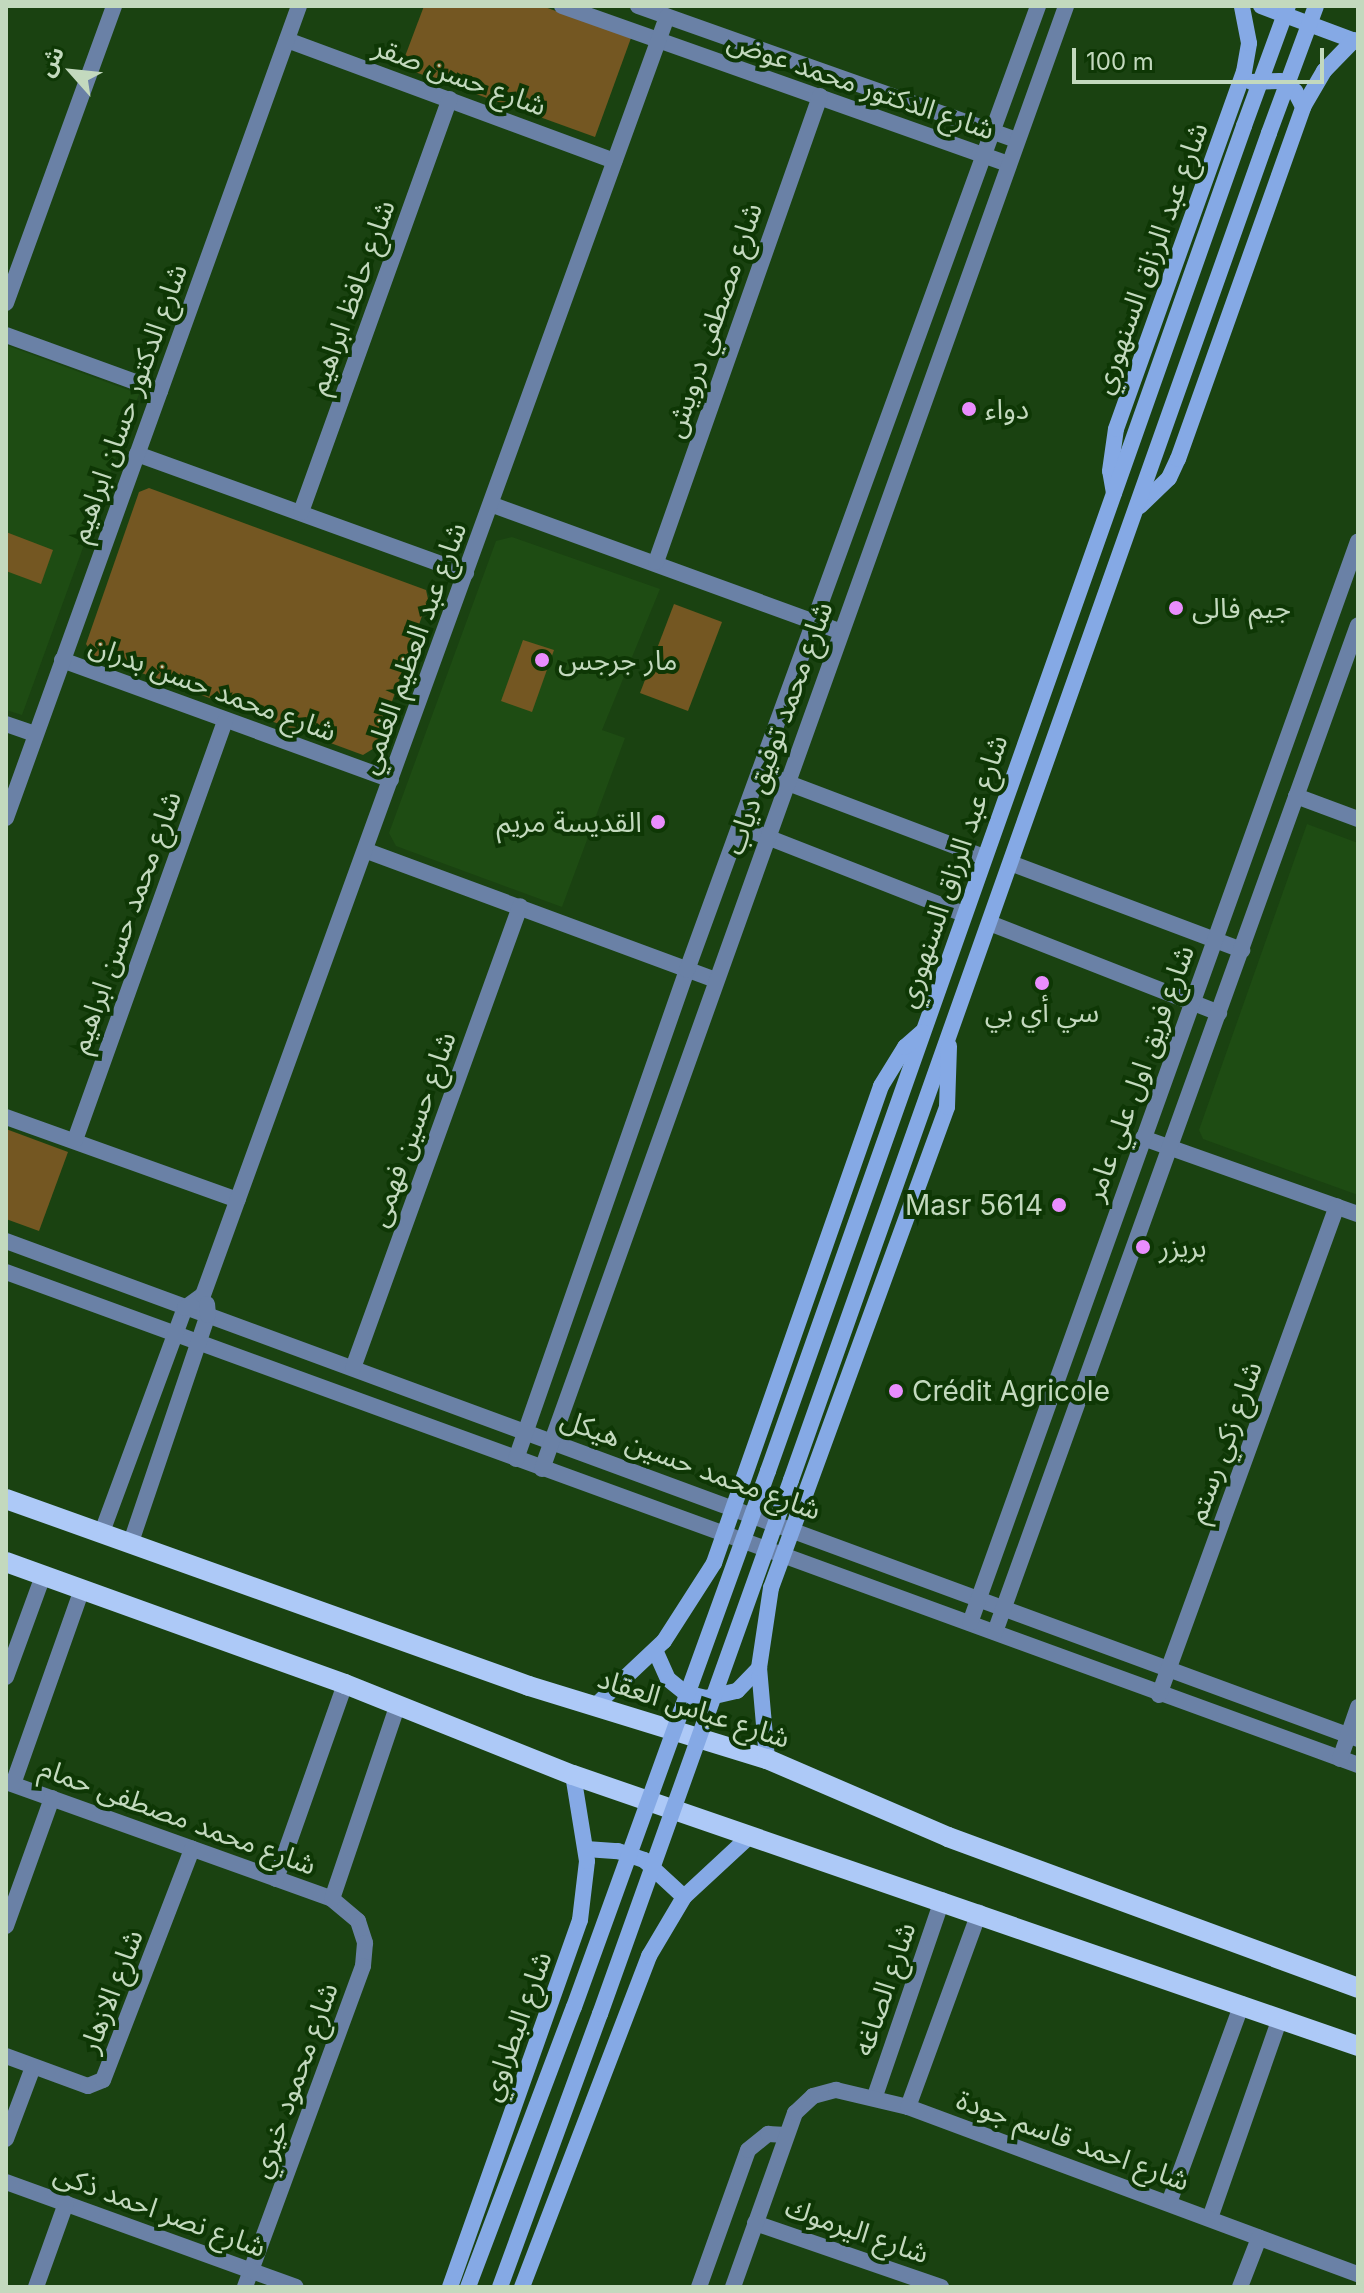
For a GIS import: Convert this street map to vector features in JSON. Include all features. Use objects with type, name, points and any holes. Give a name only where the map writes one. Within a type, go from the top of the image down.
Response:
[{"type":"main road","name":"شارع عباس العقاد","points":[[6,1499],[529,1686],[767,1759],[948,1837],[1358,1988]]},
{"type":"main road","points":[[6,1562],[345,1684],[573,1775],[1358,2046]]},
{"type":"street","points":[[6,303],[114,6]]},
{"type":"street","name":"شارع الدكتور حسان ابراهيم","points":[[6,818],[299,6]]},
{"type":"street","name":"شارع الدكتور محمد عوض","points":[[562,6],[1008,164]]},
{"type":"street","name":"شارع الدكتور محمد عوض","points":[[638,6],[1017,140]]},
{"type":"street","name":"شارع محمد توفيق دياب","points":[[516,1459],[687,970],[1038,6]]},
{"type":"street","name":"شارع محمد توفيق دياب","points":[[542,1469],[1066,6]]},
{"type":"street","name":"شارع عبد الرزاق السنهوري","points":[[596,1705],[655,1650],[700,1590],[726,1535],[881,1086],[905,1047],[923,1031],[1115,495],[1110,471],[1116,429],[1240,84],[1249,43],[1242,6]]},
{"type":"street","points":[[1261,6],[1356,41]]},
{"type":"street","points":[[1115,495],[1288,6]]},
{"type":"street","points":[[1138,507],[1316,6]]},
{"type":"street","name":"شارع عبد العظيم الغلمي","points":[[203,1295],[493,505],[667,17]]},
{"type":"street","name":"شارع حسن صقر","points":[[287,40],[614,161]]},
{"type":"street","name":"شارع عبد الرزاق السنهوري","points":[[767,1759],[759,1668],[764,1622],[791,1527],[947,1107],[948,1041],[1138,507],[1169,478],[1178,459],[1303,107],[1324,71],[1356,41]]},
{"type":"street","points":[[1240,84],[1280,81],[1295,91],[1303,107]]},
{"type":"street","name":"شارع مصطفي درويش","points":[[656,562],[820,96]]},
{"type":"street","name":"شارع حافظ ابراهيم","points":[[301,512],[450,99]]},
{"type":"street","points":[[6,335],[160,391]]},
{"type":"street","points":[[137,454],[466,573]]},
{"type":"street","points":[[493,505],[840,631]]},
{"type":"street","name":"شارع فريق اول علي عامر","points":[[970,1623],[1358,541]]},
{"type":"street","name":"شارع فريق اول علي عامر","points":[[995,1632],[1358,625]]},
{"type":"street","name":"شارع محمد حسن بدران","points":[[62,660],[391,780]]},
{"type":"street","name":"شارع محمد حسن ابراهيم","points":[[75,1140],[225,720]]},
{"type":"street","points":[[6,724],[35,734]]},
{"type":"street","points":[[759,772],[984,857]]},
{"type":"street","points":[[1296,796],[1358,819]]},
{"type":"street","points":[[739,826],[964,914]]},
{"type":"street","points":[[367,851],[715,980]]},
{"type":"street","points":[[1013,864],[1242,950]]},
{"type":"street","name":"شارع حسين فهمى","points":[[353,1368],[520,906]]},
{"type":"street","points":[[992,924],[1219,1013]]},
{"type":"street","points":[[468,2287],[574,2007],[923,1031]]},
{"type":"street","points":[[500,2287],[948,1041]]},
{"type":"street","points":[[6,1117],[238,1200]]},
{"type":"street","points":[[1143,1138],[1358,1214]]},
{"type":"street","name":"شارع زكي رستم","points":[[1159,1695],[1337,1206]]},
{"type":"street","name":"شارع محمد حسين هيكل","points":[[6,1241],[791,1527],[1004,1606],[1169,1672],[1353,1738]]},
{"type":"street","name":"شارع محمد حسين هيكل","points":[[6,1272],[995,1632],[1159,1695],[1358,1765]]},
{"type":"street","points":[[102,1532],[185,1308],[203,1295],[208,1315],[131,1542]]},
{"type":"street","points":[[6,1677],[43,1576]]},
{"type":"street","points":[[10,1783],[82,1589]]},
{"type":"street","points":[[655,1650],[668,1679],[685,1693],[706,1698],[737,1691],[759,1668]]},
{"type":"street","points":[[276,1879],[345,1684]]},
{"type":"street","points":[[332,1899],[398,1704]]},
{"type":"street","points":[[1340,1759],[1353,1738],[1358,1707]]},
{"type":"street","name":"شارع البطراوي","points":[[450,2287],[580,1920],[586,1849],[573,1775]]},
{"type":"street","name":"شارع محمد مصطفى حمام","points":[[10,1783],[332,1899]]},
{"type":"street","points":[[6,1926],[52,1798]]},
{"type":"street","points":[[522,2287],[638,1981],[684,1897],[751,1835]]},
{"type":"street","name":"شارع الازهار","points":[[6,2056],[88,2086],[107,2076],[192,1849]]},
{"type":"street","points":[[586,1849],[618,1851],[644,1860],[684,1897]]},
{"type":"street","name":"شارع محمود خيري","points":[[245,2287],[363,1966],[362,1932],[351,1912],[332,1899]]},
{"type":"street","name":"شارع الصاغه","points":[[875,2096],[942,1900]]},
{"type":"street","points":[[908,2107],[979,1913]]},
{"type":"street","points":[[1169,2203],[1242,2004]]},
{"type":"street","points":[[1210,2218],[1280,2018]]},
{"type":"street","points":[[6,2139],[33,2067]]},
{"type":"street","name":"شارع احمد قاسم جودة","points":[[786,2135],[795,2113],[813,2096],[836,2090],[875,2096],[1358,2274]]},
{"type":"street","points":[[699,2287],[748,2150],[768,2134],[786,2135],[733,2287]]},
{"type":"street","name":"شارع نصر احمد ذكى","points":[[6,2182],[296,2287]]},
{"type":"street","points":[[36,2287],[66,2203]]},
{"type":"street","name":"شارع اليرموك","points":[[755,2223],[906,2281],[941,2287]]},
{"type":"street","points":[[1240,2287],[1259,2238]]},
{"type":"shaded area","points":[[424,6],[542,6],[631,38],[595,137],[401,67]]},
{"type":"shaded area","points":[[6,345],[139,394],[22,715],[6,710]]},
{"type":"shaded area","points":[[149,488],[426,590],[428,599],[376,747],[363,755],[93,655],[86,644],[139,492]]},
{"type":"shaded area","points":[[6,532],[53,550],[41,584],[6,571]]},
{"type":"shaded area","name":"مار جرجس","points":[[512,537],[660,589],[602,730],[625,738],[562,907],[396,846],[389,833],[496,541]]},
{"type":"shaded area","points":[[674,604],[722,622],[688,711],[640,693]]},
{"type":"shaded area","points":[[523,640],[554,650],[532,712],[501,701]]},
{"type":"shaded area","points":[[1307,824],[1358,843],[1358,1195],[1203,1139],[1199,1130]]},
{"type":"shaded area","points":[[6,1129],[68,1152],[39,1231],[6,1219]]},
{"type":"place","name":"دواء","points":[[969,409]]},
{"type":"place","name":"جيم فالى","points":[[1176,608]]},
{"type":"place","name":"مار جرجس","points":[[542,660]]},
{"type":"place","name":"القديسة مريم","points":[[658,822]]},
{"type":"place","name":"سي أي بي","points":[[1042,983]]},
{"type":"place","name":"Masr 5614","points":[[1059,1205]]},
{"type":"place","name":"بريزر","points":[[1143,1247]]},
{"type":"place","name":"Crédit Agricole","points":[[896,1391]]}]
